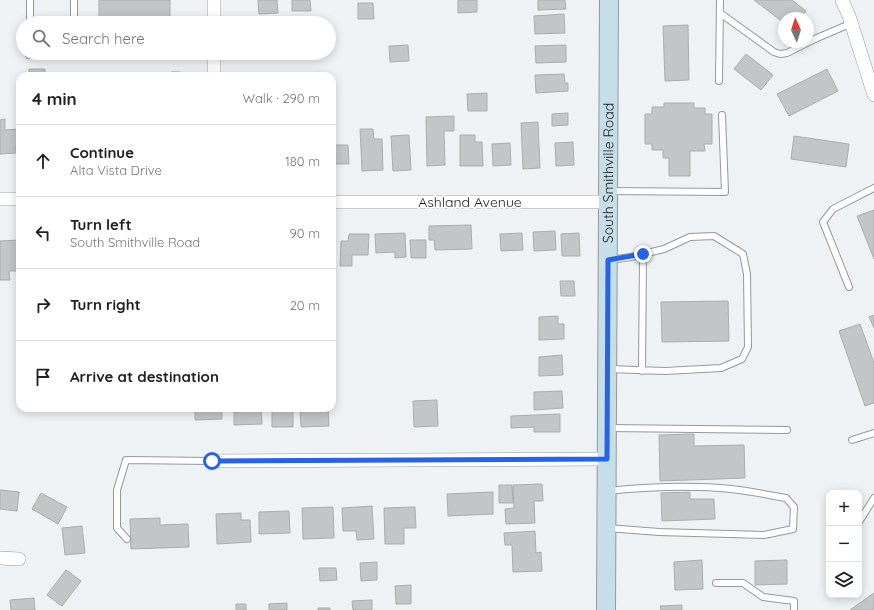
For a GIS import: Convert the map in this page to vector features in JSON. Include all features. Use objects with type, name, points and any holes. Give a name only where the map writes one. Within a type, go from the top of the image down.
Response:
[{"type":"main road","name":"South Smithville Road","points":[[606,610],[609,0]]},
{"type":"street","points":[[214,0],[214,16]]},
{"type":"street","points":[[842,0],[852,23],[874,95]]},
{"type":"street","points":[[214,60],[214,72]]},
{"type":"street","name":"Ashland Avenue","points":[[336,202],[608,197]]},
{"type":"street","points":[[0,199],[16,199]]},
{"type":"street","points":[[212,461],[607,459]]},
{"type":"street","points":[[0,558],[19,558]]},
{"type":"lane","points":[[30,0],[30,16]]},
{"type":"lane","points":[[74,0],[74,16]]},
{"type":"lane","points":[[719,81],[720,0]]},
{"type":"lane","points":[[720,13],[774,52],[780,54],[787,53],[852,23]]},
{"type":"lane","points":[[608,197],[725,192],[722,115]]},
{"type":"lane","points":[[849,287],[823,222],[833,209],[874,188]]},
{"type":"lane","points":[[607,369],[665,371],[721,368],[742,359],[748,348],[747,274],[743,254],[714,236],[690,237],[664,248],[643,254],[608,260]]},
{"type":"lane","points":[[642,370],[643,254]]},
{"type":"lane","points":[[607,428],[787,430]]},
{"type":"lane","points":[[852,440],[874,433]]},
{"type":"lane","points":[[127,539],[116,528],[117,490],[126,460],[212,461]]},
{"type":"lane","points":[[606,491],[650,488],[731,489],[786,498],[794,507],[792,529],[764,535],[659,532],[606,528]]},
{"type":"lane","points":[[862,517],[874,498]]},
{"type":"lane","points":[[716,583],[743,583],[763,597],[794,601],[794,610]]},
{"type":"building","points":[[99,0],[170,0],[170,16],[99,16]]},
{"type":"building","points":[[258,0],[277,0],[278,13],[259,14]]},
{"type":"building","points":[[292,0],[310,0],[311,11],[292,11]]},
{"type":"building","points":[[458,0],[477,0],[477,12],[458,13]]},
{"type":"building","points":[[538,0],[565,0],[566,9],[538,10]]},
{"type":"building","points":[[754,0],[792,0],[806,11],[778,12],[778,18]]},
{"type":"building","points":[[358,3],[373,3],[374,19],[358,19]]},
{"type":"building","points":[[564,14],[565,33],[535,34],[534,16]]},
{"type":"building","points":[[688,25],[689,80],[665,81],[663,26]]},
{"type":"building","points":[[408,45],[409,61],[390,62],[389,46]]},
{"type":"building","points":[[566,45],[566,62],[536,63],[535,46]]},
{"type":"building","points":[[746,54],[773,75],[761,90],[734,69]]},
{"type":"building","points":[[29,69],[45,69],[45,72],[29,72]]},
{"type":"building","points":[[827,69],[838,91],[789,116],[777,94]]},
{"type":"building","points":[[564,74],[565,83],[568,83],[568,91],[536,93],[535,75]]},
{"type":"building","points":[[487,93],[487,111],[468,111],[467,94]]},
{"type":"building","points":[[664,103],[694,103],[694,108],[705,108],[705,114],[712,114],[712,144],[704,144],[705,151],[690,151],[690,176],[669,176],[669,158],[663,158],[663,150],[652,150],[652,144],[645,144],[645,114],[652,114],[652,107],[664,107]]},
{"type":"building","points":[[568,113],[568,125],[552,126],[552,114]]},
{"type":"building","points":[[454,116],[454,131],[444,131],[445,165],[427,166],[426,117]]},
{"type":"building","points":[[5,119],[5,130],[16,129],[16,153],[0,154],[0,120]]},
{"type":"building","points":[[538,122],[540,168],[523,169],[521,123]]},
{"type":"building","points":[[360,129],[373,129],[374,139],[382,139],[383,170],[362,171]]},
{"type":"building","points":[[409,135],[411,170],[393,171],[391,136]]},
{"type":"building","points":[[460,135],[475,135],[475,142],[482,142],[483,166],[460,166]]},
{"type":"building","points":[[794,136],[849,144],[846,167],[791,159]]},
{"type":"building","points":[[573,142],[574,165],[556,166],[555,143]]},
{"type":"building","points":[[510,143],[511,165],[493,166],[492,144]]},
{"type":"building","points":[[336,145],[348,145],[349,164],[336,164]]},
{"type":"building","points":[[874,210],[874,259],[857,216]]},
{"type":"building","points":[[471,225],[472,249],[435,250],[434,240],[429,240],[429,226]]},
{"type":"building","points":[[555,231],[556,250],[534,251],[533,232]]},
{"type":"building","points":[[405,233],[406,257],[395,258],[395,252],[376,253],[375,234]]},
{"type":"building","points":[[522,233],[523,250],[501,251],[500,234]]},
{"type":"building","points":[[579,233],[580,256],[562,256],[561,234]]},
{"type":"building","points":[[349,234],[369,234],[368,255],[352,255],[352,266],[340,266],[341,241],[348,241]]},
{"type":"building","points":[[16,240],[16,271],[9,271],[10,280],[0,280],[0,241]]},
{"type":"building","points":[[410,240],[426,240],[426,258],[411,258]]},
{"type":"building","points":[[560,281],[574,281],[575,296],[561,296]]},
{"type":"building","points":[[728,301],[729,341],[662,342],[661,302]]},
{"type":"building","points":[[874,315],[874,328],[869,317]]},
{"type":"building","points":[[558,316],[558,324],[564,324],[564,339],[539,340],[539,317]]},
{"type":"building","points":[[860,324],[874,363],[874,403],[865,406],[839,331]]},
{"type":"building","points":[[562,355],[563,375],[539,376],[539,357]]},
{"type":"building","points":[[562,391],[563,408],[534,410],[534,392]]},
{"type":"building","points":[[437,400],[438,426],[414,427],[413,401]]},
{"type":"building","points":[[195,412],[222,412],[222,419],[195,420]]},
{"type":"building","points":[[234,412],[261,412],[262,424],[234,425]]},
{"type":"building","points":[[272,412],[293,412],[293,427],[272,427]]},
{"type":"building","points":[[300,412],[328,412],[329,426],[301,427]]},
{"type":"building","points":[[560,414],[560,432],[534,432],[534,427],[511,428],[511,416]]},
{"type":"building","points":[[694,434],[694,446],[744,445],[745,478],[660,481],[659,435]]},
{"type":"building","points":[[542,484],[543,501],[534,501],[535,523],[506,524],[505,509],[514,508],[513,485]]},
{"type":"building","points":[[499,485],[512,485],[513,503],[499,503]]},
{"type":"building","points":[[0,490],[19,492],[17,511],[0,509]]},
{"type":"building","points":[[493,492],[493,514],[448,516],[447,494]]},
{"type":"building","points":[[690,492],[690,499],[714,499],[715,519],[662,521],[661,493]]},
{"type":"building","points":[[41,493],[67,507],[58,524],[32,509]]},
{"type":"building","points":[[372,506],[374,539],[357,540],[356,531],[343,531],[342,508]]},
{"type":"building","points":[[333,507],[334,538],[303,539],[302,508]]},
{"type":"building","points":[[415,507],[416,528],[404,528],[404,544],[385,544],[384,508]]},
{"type":"building","points":[[289,511],[290,533],[259,534],[259,512]]},
{"type":"building","points":[[241,513],[241,520],[250,520],[251,542],[217,544],[216,514]]},
{"type":"building","points":[[160,518],[160,525],[188,524],[189,547],[131,549],[130,519]]},
{"type":"building","points":[[82,526],[85,553],[65,555],[62,528]]},
{"type":"building","points":[[535,531],[536,553],[541,552],[542,571],[513,572],[512,545],[505,545],[504,533]]},
{"type":"building","points":[[702,560],[703,589],[675,590],[674,562]]},
{"type":"building","points":[[787,560],[787,584],[755,585],[755,561]]},
{"type":"building","points":[[377,562],[377,580],[361,581],[360,563]]},
{"type":"building","points":[[319,568],[336,568],[337,580],[320,581]]},
{"type":"building","points":[[66,570],[81,581],[62,606],[47,595]]},
{"type":"building","points":[[411,585],[411,604],[396,604],[395,586]]},
{"type":"building","points":[[874,593],[874,610],[850,610]]},
{"type":"building","points":[[34,598],[35,610],[11,610],[10,600]]},
{"type":"building","points":[[372,600],[372,610],[353,610],[352,601]]},
{"type":"building","points":[[287,603],[287,610],[269,610],[269,604]]},
{"type":"building","points":[[236,604],[246,604],[246,610],[236,610]]},
{"type":"building","points":[[682,605],[682,610],[661,610],[660,606]]},
{"type":"building","points":[[318,608],[330,608],[330,610],[318,610]]},
{"type":"route","points":[[212,461],[607,459],[608,260],[643,254]]}]
